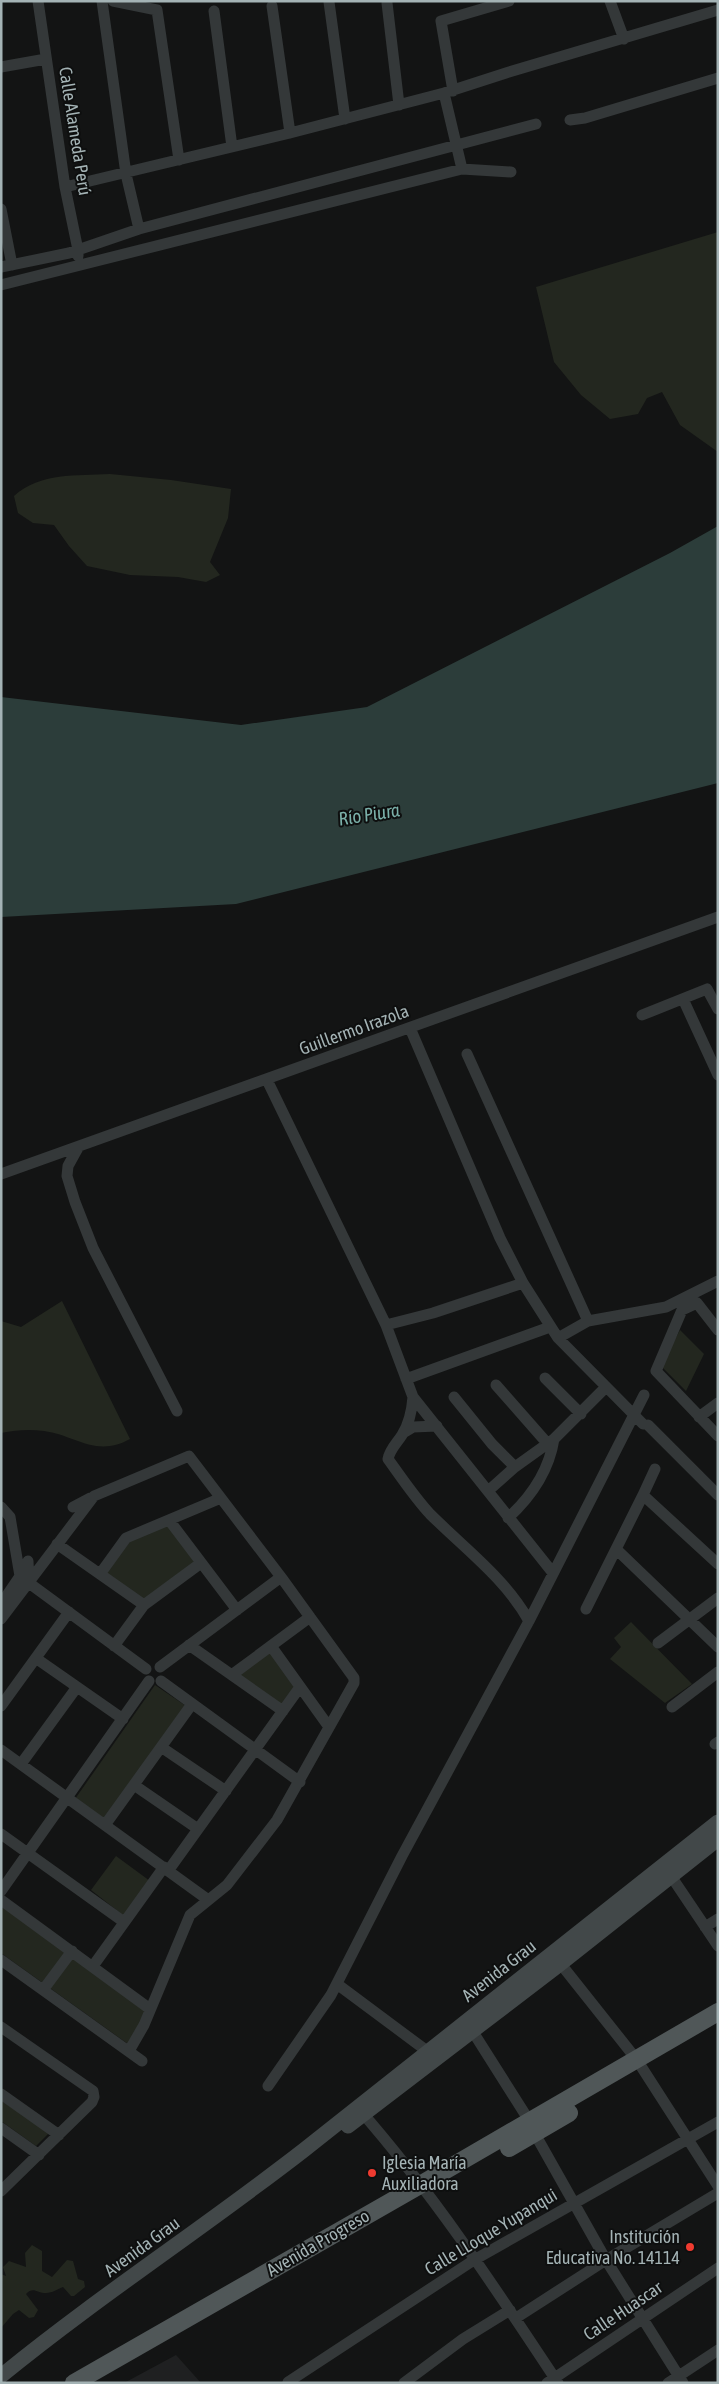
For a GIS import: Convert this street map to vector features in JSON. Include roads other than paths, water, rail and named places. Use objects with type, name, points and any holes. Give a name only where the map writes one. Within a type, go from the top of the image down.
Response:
[{"type":"main road","name":"Avenida Progreso","points":[[74,2383],[532,2128],[639,2065],[718,2012]]},
{"type":"main road","name":"Avenida Progreso","points":[[639,2065],[718,2026]]},
{"type":"main road","name":"Avenida Progreso","points":[[96,2383],[423,2189]]},
{"type":"street","name":"Calle Alameda Perú","points":[[38,1],[65,187],[78,250],[77,266]]},
{"type":"street","points":[[102,1],[126,174],[140,229]]},
{"type":"street","points":[[113,1],[157,10],[178,160]]},
{"type":"street","points":[[462,169],[449,92],[441,21],[509,1]]},
{"type":"street","points":[[610,1],[624,39]]},
{"type":"street","points":[[329,2],[345,119]]},
{"type":"street","points":[[387,3],[399,105]]},
{"type":"street","points":[[272,6],[290,133]]},
{"type":"street","points":[[65,187],[126,174],[449,92],[509,72],[718,10]]},
{"type":"street","points":[[214,11],[232,147]]},
{"type":"street","points":[[1,67],[46,59]]},
{"type":"street","points":[[570,120],[585,118],[718,78]]},
{"type":"street","points":[[1,209],[7,266],[78,250],[140,229],[536,124]]},
{"type":"street","points":[[1,285],[462,169],[511,172]]},
{"type":"street","name":"Guillermo Irazola","points":[[1,1174],[718,917]]},
{"type":"street","points":[[642,1015],[707,989],[718,1009]]},
{"type":"street","points":[[683,999],[718,1076]]},
{"type":"street","points":[[410,1028],[500,1238],[523,1284],[550,1327],[558,1338],[634,1416],[646,1425],[718,1495]]},
{"type":"street","points":[[467,1054],[588,1321]]},
{"type":"street","points":[[267,1080],[386,1325],[413,1397],[553,1573]]},
{"type":"street","points":[[79,1146],[68,1166],[67,1176],[75,1202],[93,1248],[177,1411]]},
{"type":"street","points":[[558,1338],[588,1321],[666,1307],[718,1281]]},
{"type":"street","points":[[386,1325],[433,1313],[523,1284]]},
{"type":"street","points":[[718,1330],[697,1303],[682,1310],[656,1368],[657,1374],[718,1436]]},
{"type":"street","points":[[406,1379],[550,1327]]},
{"type":"street","points":[[545,1378],[581,1414]]},
{"type":"street","points":[[496,1385],[550,1441]]},
{"type":"street","points":[[488,1491],[581,1414],[606,1387]]},
{"type":"street","points":[[268,2086],[337,1984],[402,1856],[529,1621],[644,1395]]},
{"type":"street","points":[[413,1397],[409,1420],[403,1433],[389,1453],[388,1459],[429,1512],[495,1577],[520,1606],[529,1621]]},
{"type":"street","points":[[454,1397],[492,1444],[515,1467]]},
{"type":"street","points":[[699,1417],[718,1403]]},
{"type":"street","points":[[403,1433],[414,1427],[437,1426]]},
{"type":"street","points":[[508,1518],[534,1491],[543,1476],[550,1441]]},
{"type":"street","points":[[73,1507],[94,1496],[188,1456],[281,1577],[354,1678],[354,1683],[278,1820],[227,1885],[190,1914],[150,2009],[129,2052]]},
{"type":"street","points":[[586,1608],[655,1469]]},
{"type":"street","points":[[643,1495],[718,1564]]},
{"type":"street","points":[[1,1620],[94,1496]]},
{"type":"street","points":[[100,1574],[126,1538],[221,1498]]},
{"type":"street","points":[[1,1507],[6,1518],[20,1576],[1,1604]]},
{"type":"street","points":[[170,1520],[237,1610]]},
{"type":"street","points":[[57,1544],[144,1605]]},
{"type":"street","points":[[616,1549],[718,1646]]},
{"type":"street","points":[[28,1561],[29,1583]]},
{"type":"street","points":[[114,1646],[144,1605],[201,1563]]},
{"type":"street","points":[[161,1681],[154,1683],[149,1681],[145,1676],[146,1669],[151,1665],[160,1667],[281,1577]]},
{"type":"street","points":[[29,1583],[146,1669]]},
{"type":"street","points":[[658,1643],[718,1598]]},
{"type":"street","points":[[1,1706],[37,1659],[69,1612]]},
{"type":"street","points":[[232,1674],[310,1617]]},
{"type":"street","points":[[189,1645],[283,1711]]},
{"type":"street","points":[[270,1646],[329,1728]]},
{"type":"street","points":[[37,1659],[123,1719]]},
{"type":"street","points":[[160,1667],[163,1674],[161,1681]]},
{"type":"street","points":[[672,1707],[718,1672]]},
{"type":"street","points":[[1,1891],[149,1681]]},
{"type":"street","points":[[161,1681],[300,1782]]},
{"type":"street","points":[[21,1764],[77,1687]]},
{"type":"street","points":[[93,1966],[124,1922],[198,1829],[300,1687]]},
{"type":"street","points":[[105,1825],[192,1704]]},
{"type":"street","points":[[161,1747],[226,1791]]},
{"type":"street","points":[[1,1750],[207,1899]]},
{"type":"street","points":[[134,1785],[198,1829]]},
{"type":"street","name":"Avenida Grau","points":[[360,2111],[556,1958],[718,1822]]},
{"type":"street","points":[[1,1834],[124,1922]]},
{"type":"street","name":"Avenida Grau","points":[[556,1958],[671,1876],[718,1839]]},
{"type":"street","points":[[671,1876],[718,1946]]},
{"type":"street","points":[[1,1900],[150,2009]]},
{"type":"street","points":[[705,1927],[718,1919]]},
{"type":"street","points":[[43,1990],[72,1951]]},
{"type":"street","points":[[556,1958],[639,2065],[686,2140],[718,2186]]},
{"type":"street","points":[[1,1960],[142,2061]]},
{"type":"street","points":[[337,1984],[427,2052]]},
{"type":"street","points":[[470,2026],[532,2128],[606,2260],[681,2379]]},
{"type":"street","name":"Avenida Grau","points":[[1,2376],[39,2345],[173,2249],[305,2149],[333,2136],[427,2052],[470,2026]]},
{"type":"street","points":[[1,2027],[92,2091],[94,2097],[92,2102],[1,2191]]},
{"type":"street","points":[[1,2094],[59,2135]]},
{"type":"street","points":[[360,2111],[423,2189],[513,2314],[553,2381]]},
{"type":"street","name":"Calle LLoque Yupanqui","points":[[288,2382],[474,2260],[718,2122]]},
{"type":"street","points":[[1,2128],[38,2155]]},
{"type":"street","points":[[404,2383],[463,2339],[513,2314],[718,2193]]},
{"type":"street","name":"Calle Huascar","points":[[553,2381],[718,2268]]},
{"type":"street","points":[[668,2383],[681,2379],[718,2350]]},
{"type":"water","name":"Río Piura","points":[[718,526],[718,783],[236,904],[1,917],[1,697],[241,725],[367,707],[670,553]]},
{"type":"place","name":"Iglesia María Auxiliadora","points":[[372,2173]]},
{"type":"place","name":"Institución Educativa No. 14114","points":[[690,2247]]}]
